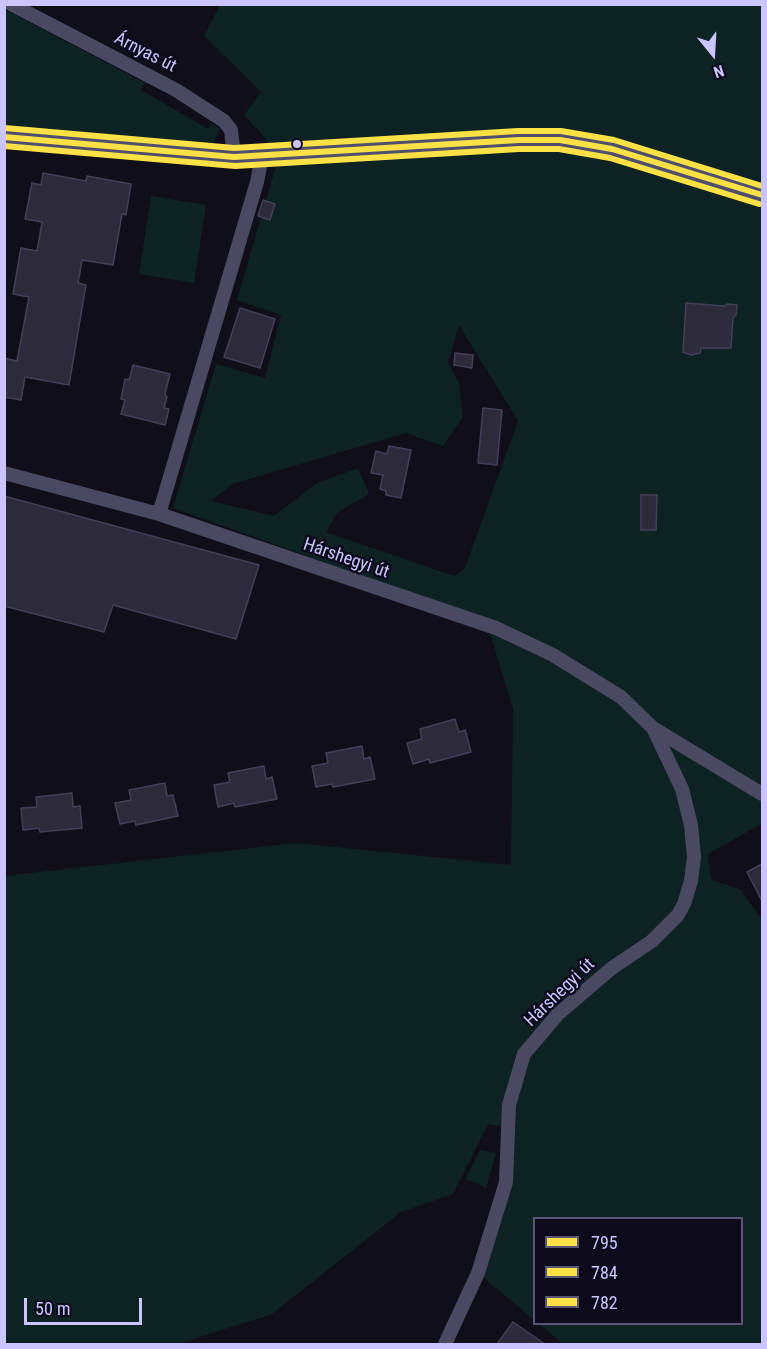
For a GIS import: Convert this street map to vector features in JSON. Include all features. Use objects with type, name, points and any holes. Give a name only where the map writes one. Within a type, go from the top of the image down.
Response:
[{"type":"main road","points":[[4,137],[234,158],[519,140],[560,140],[612,149],[762,195]]},
{"type":"street","name":"Árnyas út","points":[[11,4],[176,90],[224,121],[231,130],[234,158]]},
{"type":"street","points":[[159,514],[257,182],[261,156]]},
{"type":"street","name":"Hárshegyi út","points":[[4,473],[159,514],[496,628],[553,655],[621,698],[652,728],[762,794]]},
{"type":"street","name":"Hárshegyi út","points":[[444,1344],[478,1273],[506,1182],[509,1105],[524,1054],[558,1014],[612,968],[652,941],[678,915],[684,904],[691,881],[694,857],[691,825],[682,789],[652,728]]},
{"type":"green space","points":[[220,5],[762,5],[762,826],[761,824],[708,854],[711,879],[740,890],[762,919],[762,1344],[562,1344],[540,1325],[743,1325],[743,1217],[533,1217],[533,1319],[478,1273],[506,1182],[507,1127],[488,1124],[453,1194],[401,1212],[272,1314],[178,1344],[5,1344],[4,876],[296,843],[511,865],[513,709],[490,633],[492,622],[173,508],[216,364],[265,378],[281,315],[237,300],[276,166],[266,139],[244,115],[261,92],[204,36]],"holes":[[[459,325],[518,421],[465,568],[454,576],[326,532],[338,512],[369,494],[358,468],[317,483],[274,516],[211,501],[232,484],[406,433],[443,446],[463,417],[459,383],[448,363]]]},
{"type":"green space","points":[[4,9],[145,83],[141,90],[208,129],[211,123],[220,128],[212,147],[5,127]]},
{"type":"green space","points":[[151,196],[206,205],[194,283],[139,274]]},
{"type":"green space","points":[[480,1150],[496,1153],[486,1188],[466,1179]]},
{"type":"building","points":[[43,173],[86,181],[87,176],[131,184],[126,215],[122,214],[113,265],[82,260],[78,283],[86,285],[69,385],[25,377],[21,400],[4,397],[4,358],[17,361],[29,297],[13,294],[21,248],[37,251],[42,222],[25,219],[32,183],[41,185]]},
{"type":"building","points":[[263,200],[275,204],[270,220],[258,216]]},
{"type":"building","points":[[686,303],[737,305],[736,315],[733,318],[731,348],[701,348],[700,353],[691,355],[683,352]]},
{"type":"building","points":[[240,308],[275,319],[260,368],[224,357]]},
{"type":"building","points":[[455,353],[473,355],[472,368],[454,365]]},
{"type":"building","points":[[133,365],[170,374],[165,394],[167,397],[164,408],[169,409],[165,425],[121,414],[125,400],[121,399],[125,379],[129,380]]},
{"type":"building","points":[[483,408],[502,410],[497,465],[478,463]]},
{"type":"building","points":[[389,446],[411,450],[401,498],[386,495],[386,491],[380,489],[383,475],[371,473],[376,451],[387,454]]},
{"type":"building","points":[[641,495],[657,495],[656,530],[641,530]]},
{"type":"building","points":[[4,496],[259,565],[236,639],[113,605],[104,632],[4,606]]},
{"type":"building","points":[[455,719],[459,732],[465,730],[471,752],[430,763],[429,759],[413,764],[407,743],[422,739],[420,729]]},
{"type":"building","points":[[362,746],[364,759],[370,757],[375,779],[333,787],[332,784],[316,787],[312,766],[328,763],[326,753]]},
{"type":"building","points":[[264,766],[266,779],[272,777],[277,799],[235,807],[234,803],[218,807],[214,785],[230,782],[228,773]]},
{"type":"building","points":[[165,783],[167,796],[173,795],[178,816],[136,825],[135,821],[120,824],[115,803],[131,800],[129,790]]},
{"type":"building","points":[[72,793],[73,807],[80,806],[82,828],[40,832],[39,828],[23,830],[21,808],[37,807],[36,797]]},
{"type":"building","points":[[762,864],[762,901],[747,872]]},
{"type":"building","points":[[513,1322],[545,1344],[497,1344]]},
{"type":"transit line","name":"782","points":[[5,128],[234,148],[518,131],[561,131],[614,140],[762,186]]},
{"type":"transit line","name":"795","points":[[4,137],[234,157],[519,140],[560,140],[612,149],[762,195]]},
{"type":"transit line","name":"784","points":[[4,146],[235,166],[519,149],[559,149],[610,158],[759,204]]}]
